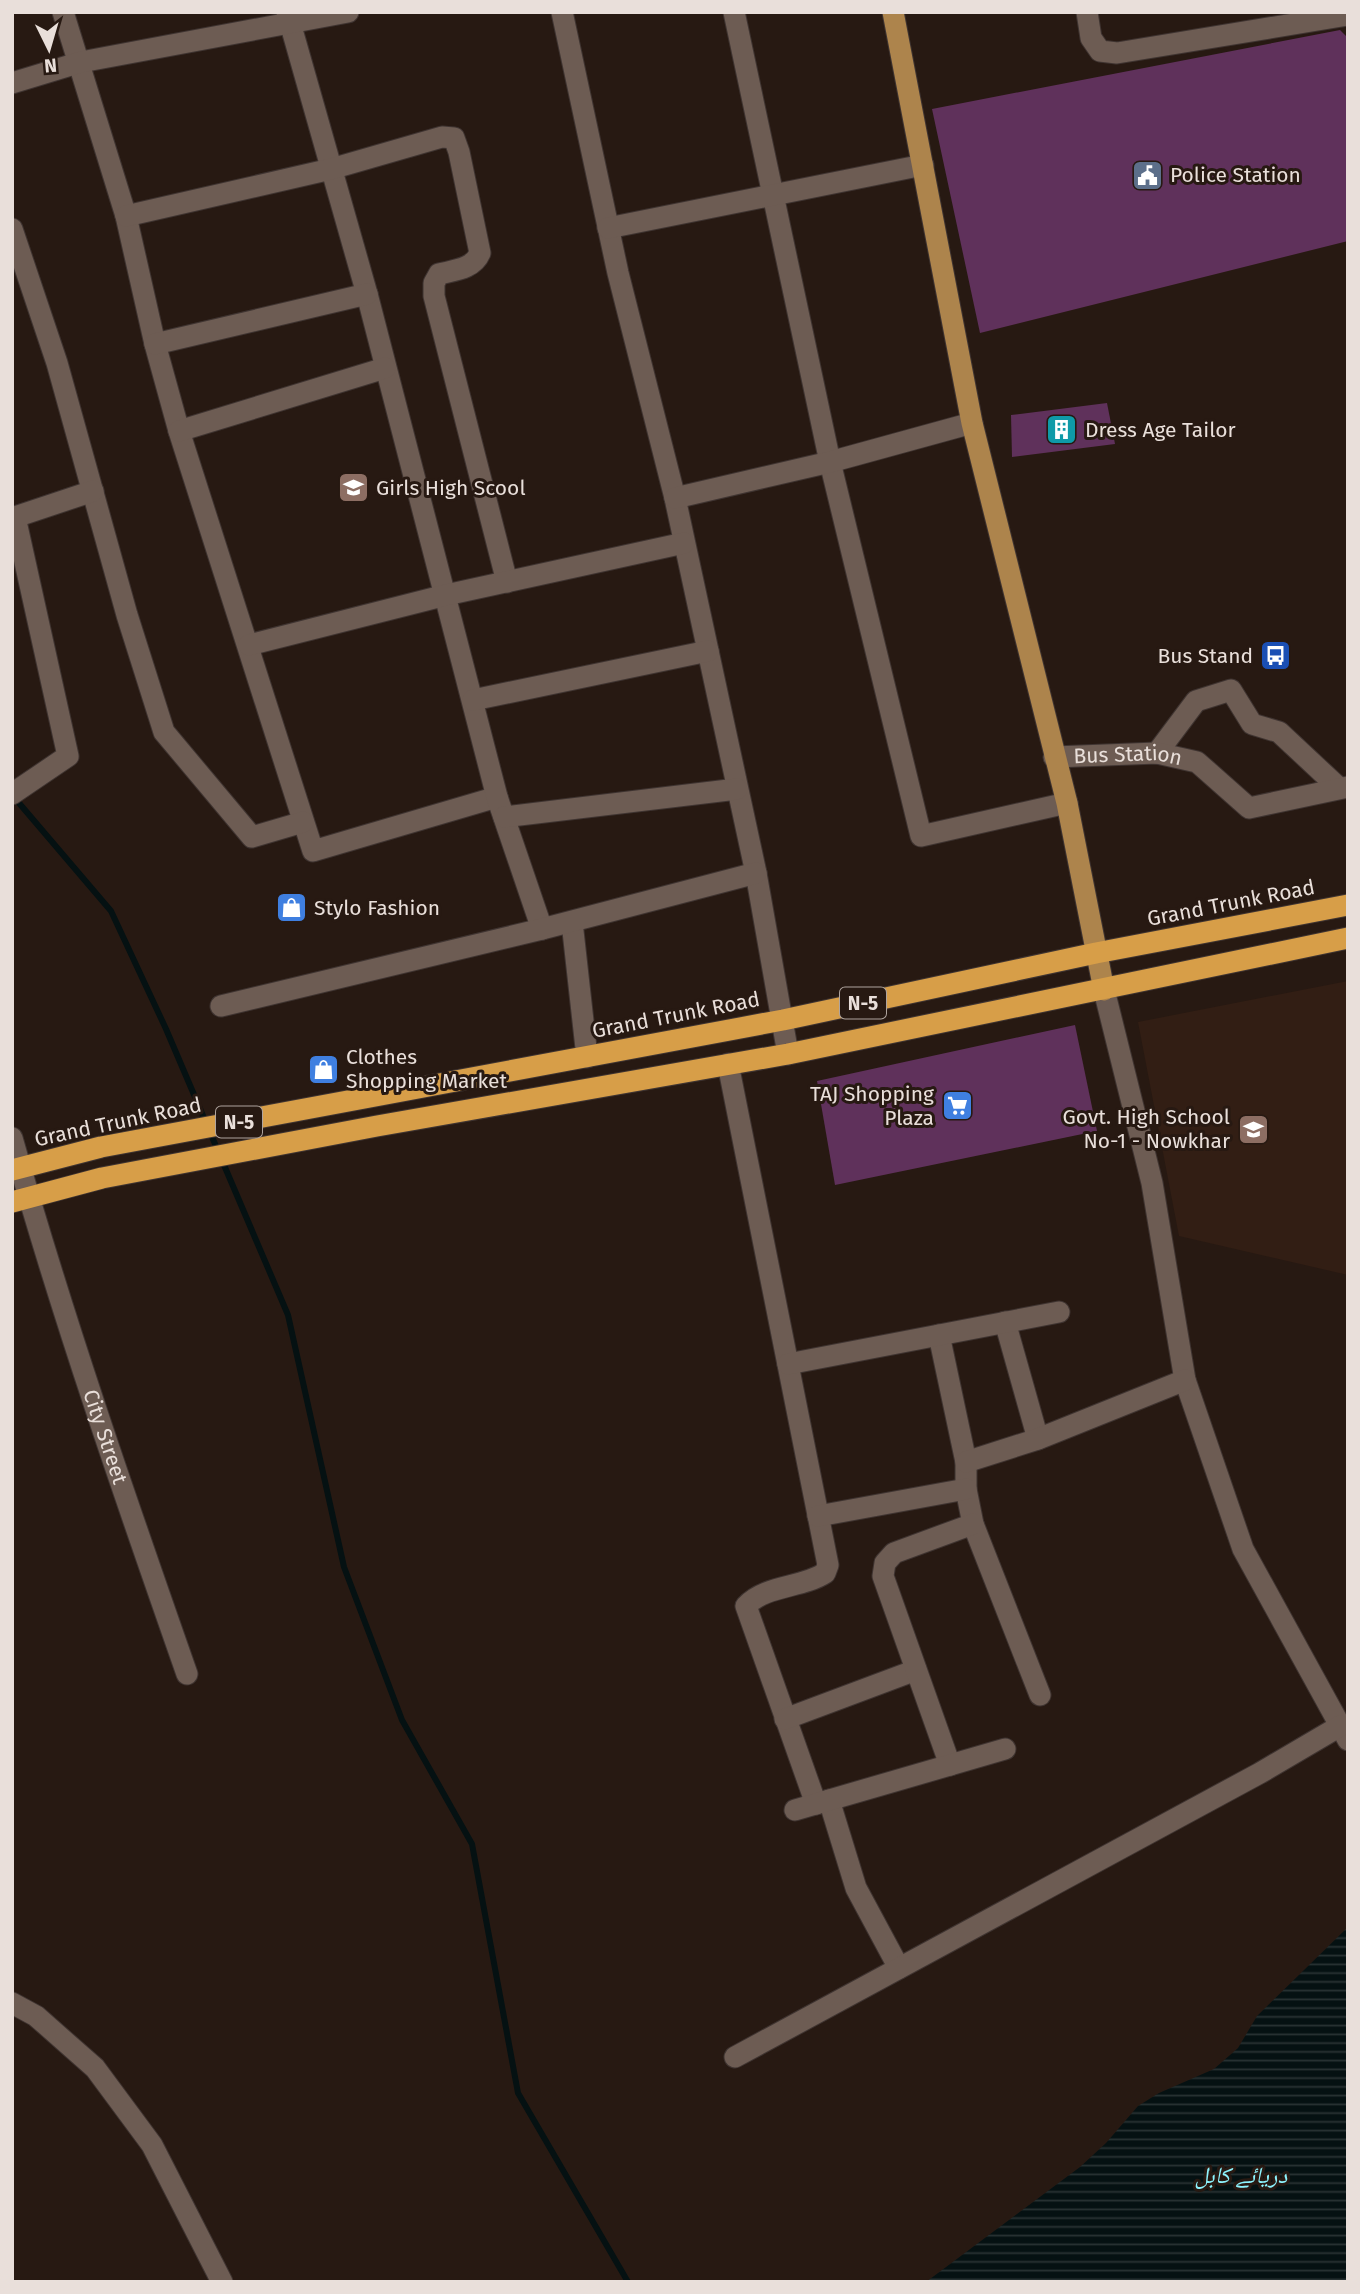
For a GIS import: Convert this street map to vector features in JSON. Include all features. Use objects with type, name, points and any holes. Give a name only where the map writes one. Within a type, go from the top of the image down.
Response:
[{"type":"highway","name":"Grand Trunk Road","points":[[16,1169],[101,1147],[783,1020],[1096,953],[1348,905]]},
{"type":"highway","name":"N-5","points":[[21,1200],[102,1178],[377,1126],[788,1054],[1348,939]]},
{"type":"main road","points":[[893,12],[972,424],[1067,803],[1104,990]]},
{"type":"street","points":[[64,12],[127,216],[155,344],[179,431],[313,851],[497,797]]},
{"type":"street","points":[[12,83],[81,62],[289,18],[348,12]]},
{"type":"street","points":[[562,12],[608,228],[675,498],[756,873],[788,1054]]},
{"type":"street","points":[[734,12],[830,462],[920,836],[1067,803]]},
{"type":"street","points":[[1087,12],[1091,38],[1100,51],[1117,53],[1348,15]]},
{"type":"street","points":[[289,18],[367,294],[497,797],[542,929]]},
{"type":"street","points":[[127,216],[331,169],[442,137],[454,138],[480,253],[469,266],[439,274],[434,283],[434,296],[507,582]]},
{"type":"street","points":[[608,228],[923,165]]},
{"type":"street","points":[[12,229],[57,363],[127,614],[164,732],[252,837],[303,822]]},
{"type":"street","points":[[155,344],[367,294]]},
{"type":"street","points":[[179,431],[385,368]]},
{"type":"street","points":[[675,498],[830,462],[972,424]]},
{"type":"street","points":[[20,789],[68,756],[14,512],[93,491]]},
{"type":"street","points":[[249,645],[446,595],[684,543]]},
{"type":"street","points":[[473,700],[708,651]]},
{"type":"street","points":[[1157,753],[1196,701],[1231,690],[1252,724],[1279,732],[1343,788]]},
{"type":"street","name":"Bus Station","points":[[1054,757],[1157,753],[1197,762],[1249,808],[1343,788]]},
{"type":"street","points":[[505,817],[737,789]]},
{"type":"street","points":[[220,1006],[572,922],[756,873]]},
{"type":"street","points":[[572,922],[587,1057]]},
{"type":"street","points":[[735,2057],[1260,1773],[1344,1733],[1243,1549],[1185,1380],[1152,1183],[1104,990]]},
{"type":"street","points":[[728,1064],[828,1565],[825,1573],[816,1579],[754,1598],[746,1606],[785,1719],[823,1802],[856,1888],[899,1968]]},
{"type":"street","name":"City Street","points":[[12,1138],[21,1200],[187,1674]]},
{"type":"street","points":[[788,1364],[1059,1312]]},
{"type":"street","points":[[1005,1322],[1038,1439]]},
{"type":"street","points":[[939,1335],[966,1462],[966,1489],[972,1524],[1040,1695]]},
{"type":"street","points":[[966,1462],[1038,1439],[1185,1380]]},
{"type":"street","points":[[818,1516],[966,1489]]},
{"type":"street","points":[[950,1765],[883,1576],[885,1563],[894,1553],[972,1524]]},
{"type":"street","points":[[785,1719],[916,1670]]},
{"type":"street","points":[[796,1810],[1005,1749]]},
{"type":"street","points":[[12,2003],[36,2016],[95,2068],[152,2146],[222,2282]]},
{"type":"shaded area","name":"Govt. High School No-1 - Nowkhar","points":[[1348,981],[1348,1275],[1179,1236],[1138,1022]]},
{"type":"water","name":"دریائے کابل","points":[[1348,1927],[1348,2282],[926,2282],[1080,2167],[1106,2143],[1138,2106],[1159,2093],[1214,2069],[1238,2048],[1257,2016]]},
{"type":"building","name":"Police Station","points":[[1340,30],[1348,38],[1348,241],[980,333],[932,109]]},
{"type":"building","name":"Dress Age Tailor","points":[[1107,403],[1115,444],[1012,457],[1011,415]]},
{"type":"building","name":"TAJ Shopping Plaza","points":[[1075,1025],[1097,1131],[835,1185],[817,1081]]},
{"type":"waterway","points":[[13,796],[111,911],[166,1029],[288,1315],[344,1567],[402,1720],[472,1844],[518,2093],[628,2282]]},
{"type":"place","name":"Police Station","points":[[1147,175]]},
{"type":"place","name":"Dress Age Tailor","points":[[1062,430]]},
{"type":"place","name":"Girls High Scool","points":[[353,488]]},
{"type":"place","name":"Bus Stand","points":[[1276,656]]},
{"type":"place","name":"Stylo Fashion","points":[[291,908]]},
{"type":"place","name":"Clothes Shopping Market","points":[[323,1069]]},
{"type":"place","name":"TAJ Shopping Plaza","points":[[957,1106]]},
{"type":"place","name":"Govt. High School No-1 - Nowkhar","points":[[1253,1129]]}]
